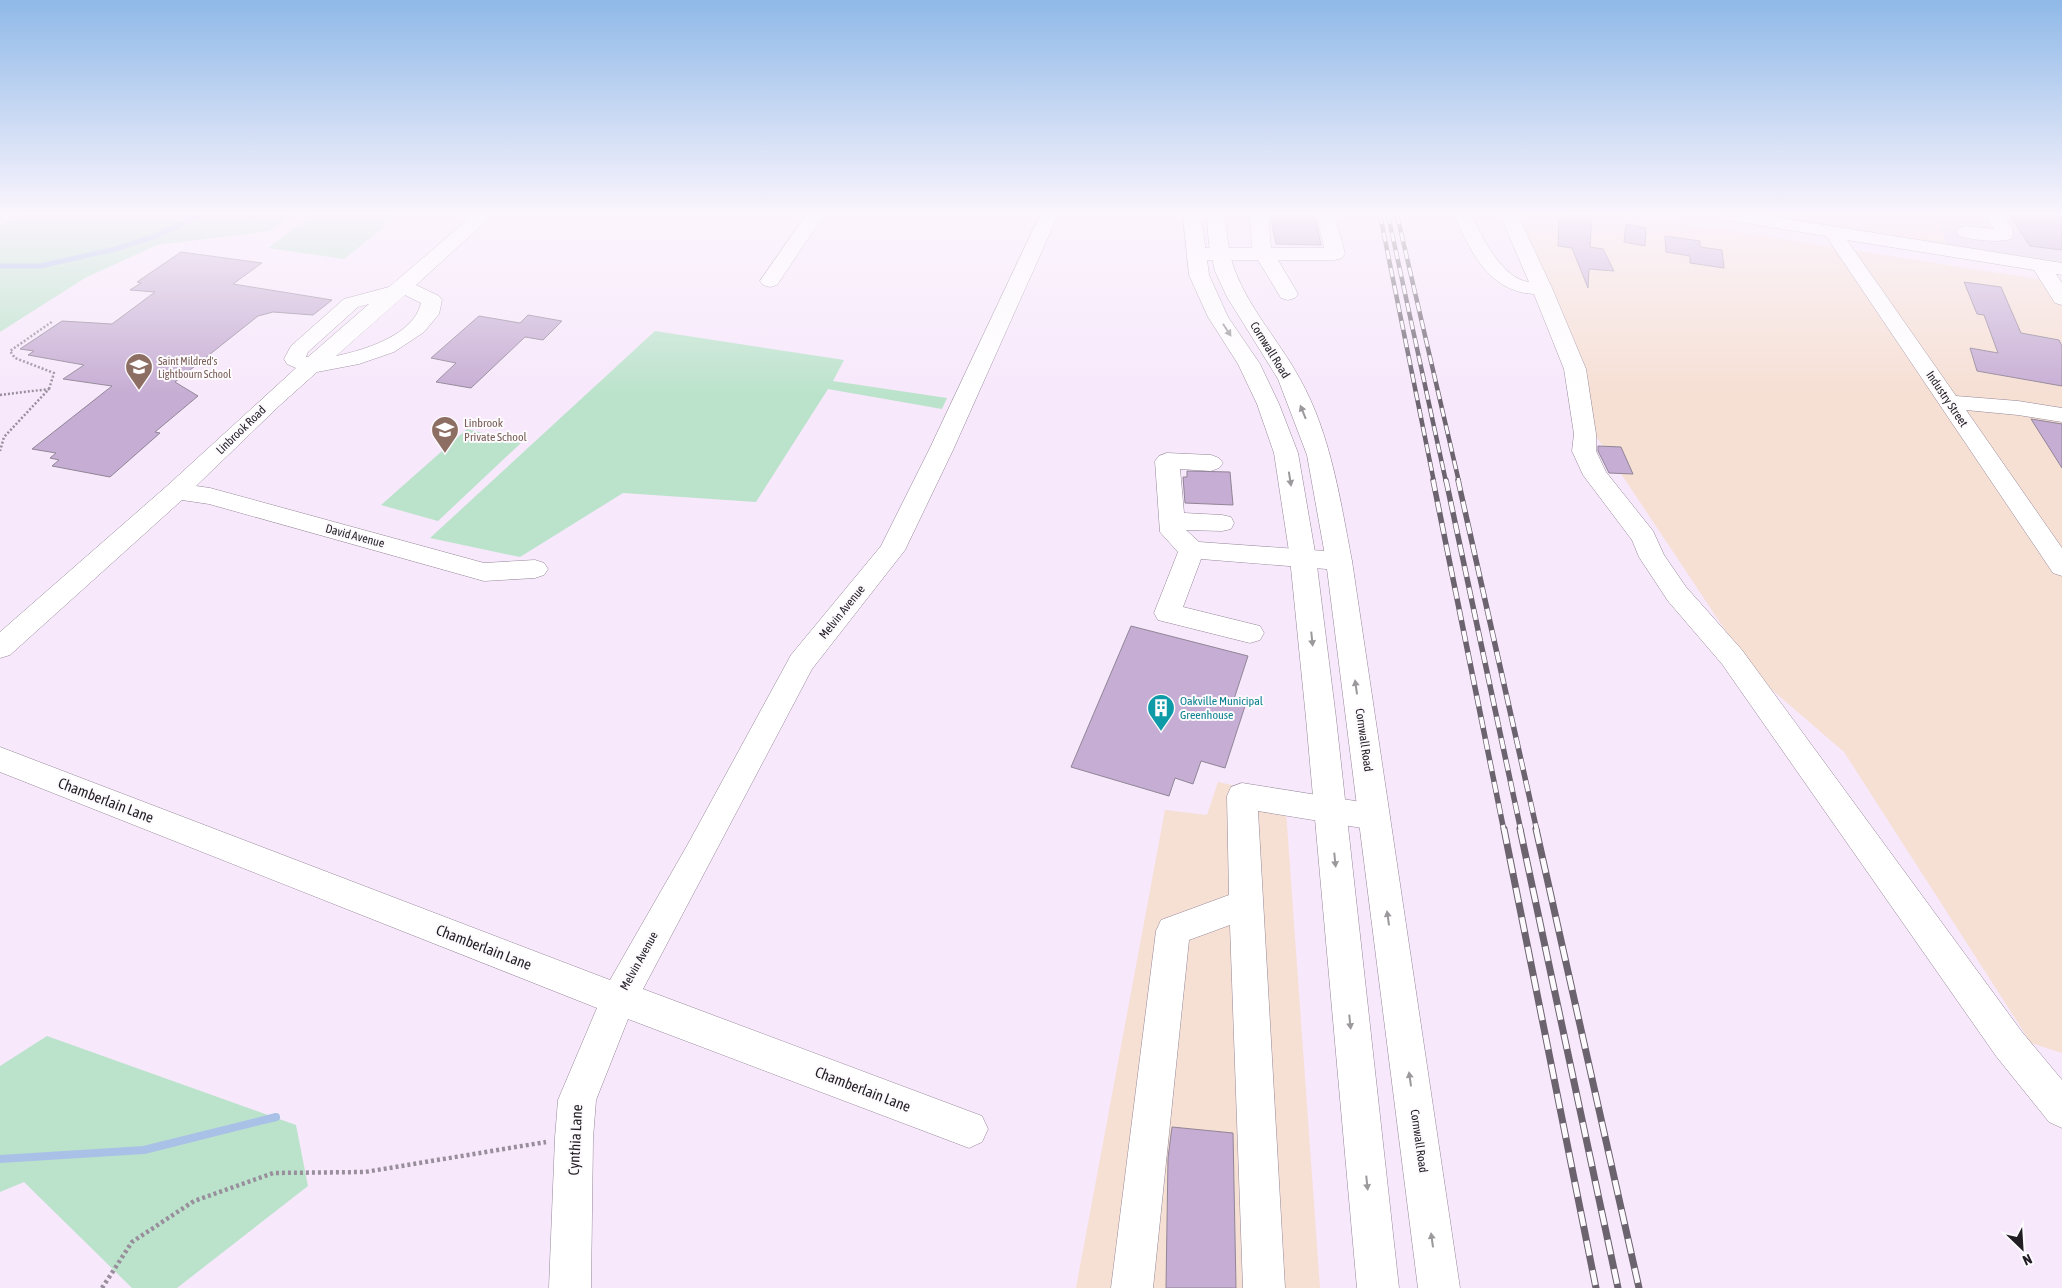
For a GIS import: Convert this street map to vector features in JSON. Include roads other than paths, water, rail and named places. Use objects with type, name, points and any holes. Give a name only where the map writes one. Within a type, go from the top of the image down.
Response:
[{"type":"street","name":"Linbrook Road","points":[[0,648],[177,491],[271,401],[415,275]]},
{"type":"street","points":[[770,281],[774,275]]},
{"type":"street","name":"Melvin Avenue","points":[[618,1000],[699,854],[801,662],[892,550],[941,450],[1022,275]]},
{"type":"street","name":"Cornwall Road","points":[[1199,275],[1218,317],[1249,364],[1268,404],[1286,453],[1303,558],[1378,1288]]},
{"type":"street","name":"Cornwall Road","points":[[1227,275],[1237,297],[1289,380],[1319,455],[1339,561],[1439,1288]]},
{"type":"street","points":[[1277,275],[1288,294]]},
{"type":"street","points":[[1500,275],[1520,287],[1542,288]]},
{"type":"street","points":[[1536,275],[1575,369],[1585,434],[1584,451],[1595,475],[1644,537],[1652,557],[1677,594],[1732,658],[2009,1044],[2062,1109]]},
{"type":"street","name":"Industry Street","points":[[1862,275],[1949,402],[2052,537],[2062,566]]},
{"type":"street","points":[[2047,275],[2062,298]]},
{"type":"street","points":[[310,367],[351,359],[387,348],[417,328],[429,314],[432,300],[399,289]]},
{"type":"street","points":[[1949,402],[2018,408],[2062,416]]},
{"type":"street","points":[[1211,464],[1167,461],[1173,532],[1192,550],[1339,561]]},
{"type":"street","name":"David Avenue","points":[[177,491],[210,496],[484,572],[535,569]]},
{"type":"street","points":[[1172,521],[1222,523]]},
{"type":"street","points":[[1192,550],[1167,613],[1250,633]]},
{"type":"street","name":"Chamberlain Lane","points":[[0,759],[618,1000],[636,1004],[969,1129]]},
{"type":"street","points":[[1264,1288],[1242,796],[1330,812],[1374,817]]},
{"type":"street","points":[[1132,1288],[1173,931],[1246,904]]},
{"type":"street","name":"Cynthia Lane","points":[[570,1288],[576,1100],[618,1000]]},
{"type":"waterway","points":[[0,1159],[144,1150],[276,1117]]},
{"type":"railway","points":[[1392,275],[1434,482]]},
{"type":"railway","points":[[1401,275],[1446,482]]},
{"type":"railway","points":[[1411,275],[1459,482]]},
{"type":"railway","points":[[1433,480],[1504,831]]},
{"type":"railway","points":[[1446,480],[1521,831]]},
{"type":"railway","points":[[1458,480],[1537,831]]},
{"type":"railway","points":[[1504,829],[1596,1288]]},
{"type":"railway","points":[[1520,829],[1618,1288]]},
{"type":"railway","points":[[1536,829],[1639,1288]]},
{"type":"place","name":"Saint Mildred's Lightbourn School","points":[[139,391]]},
{"type":"place","name":"Linbrook Private School","points":[[445,454]]},
{"type":"place","name":"Oakville Municipal Greenhouse","points":[[1161,732]]}]
